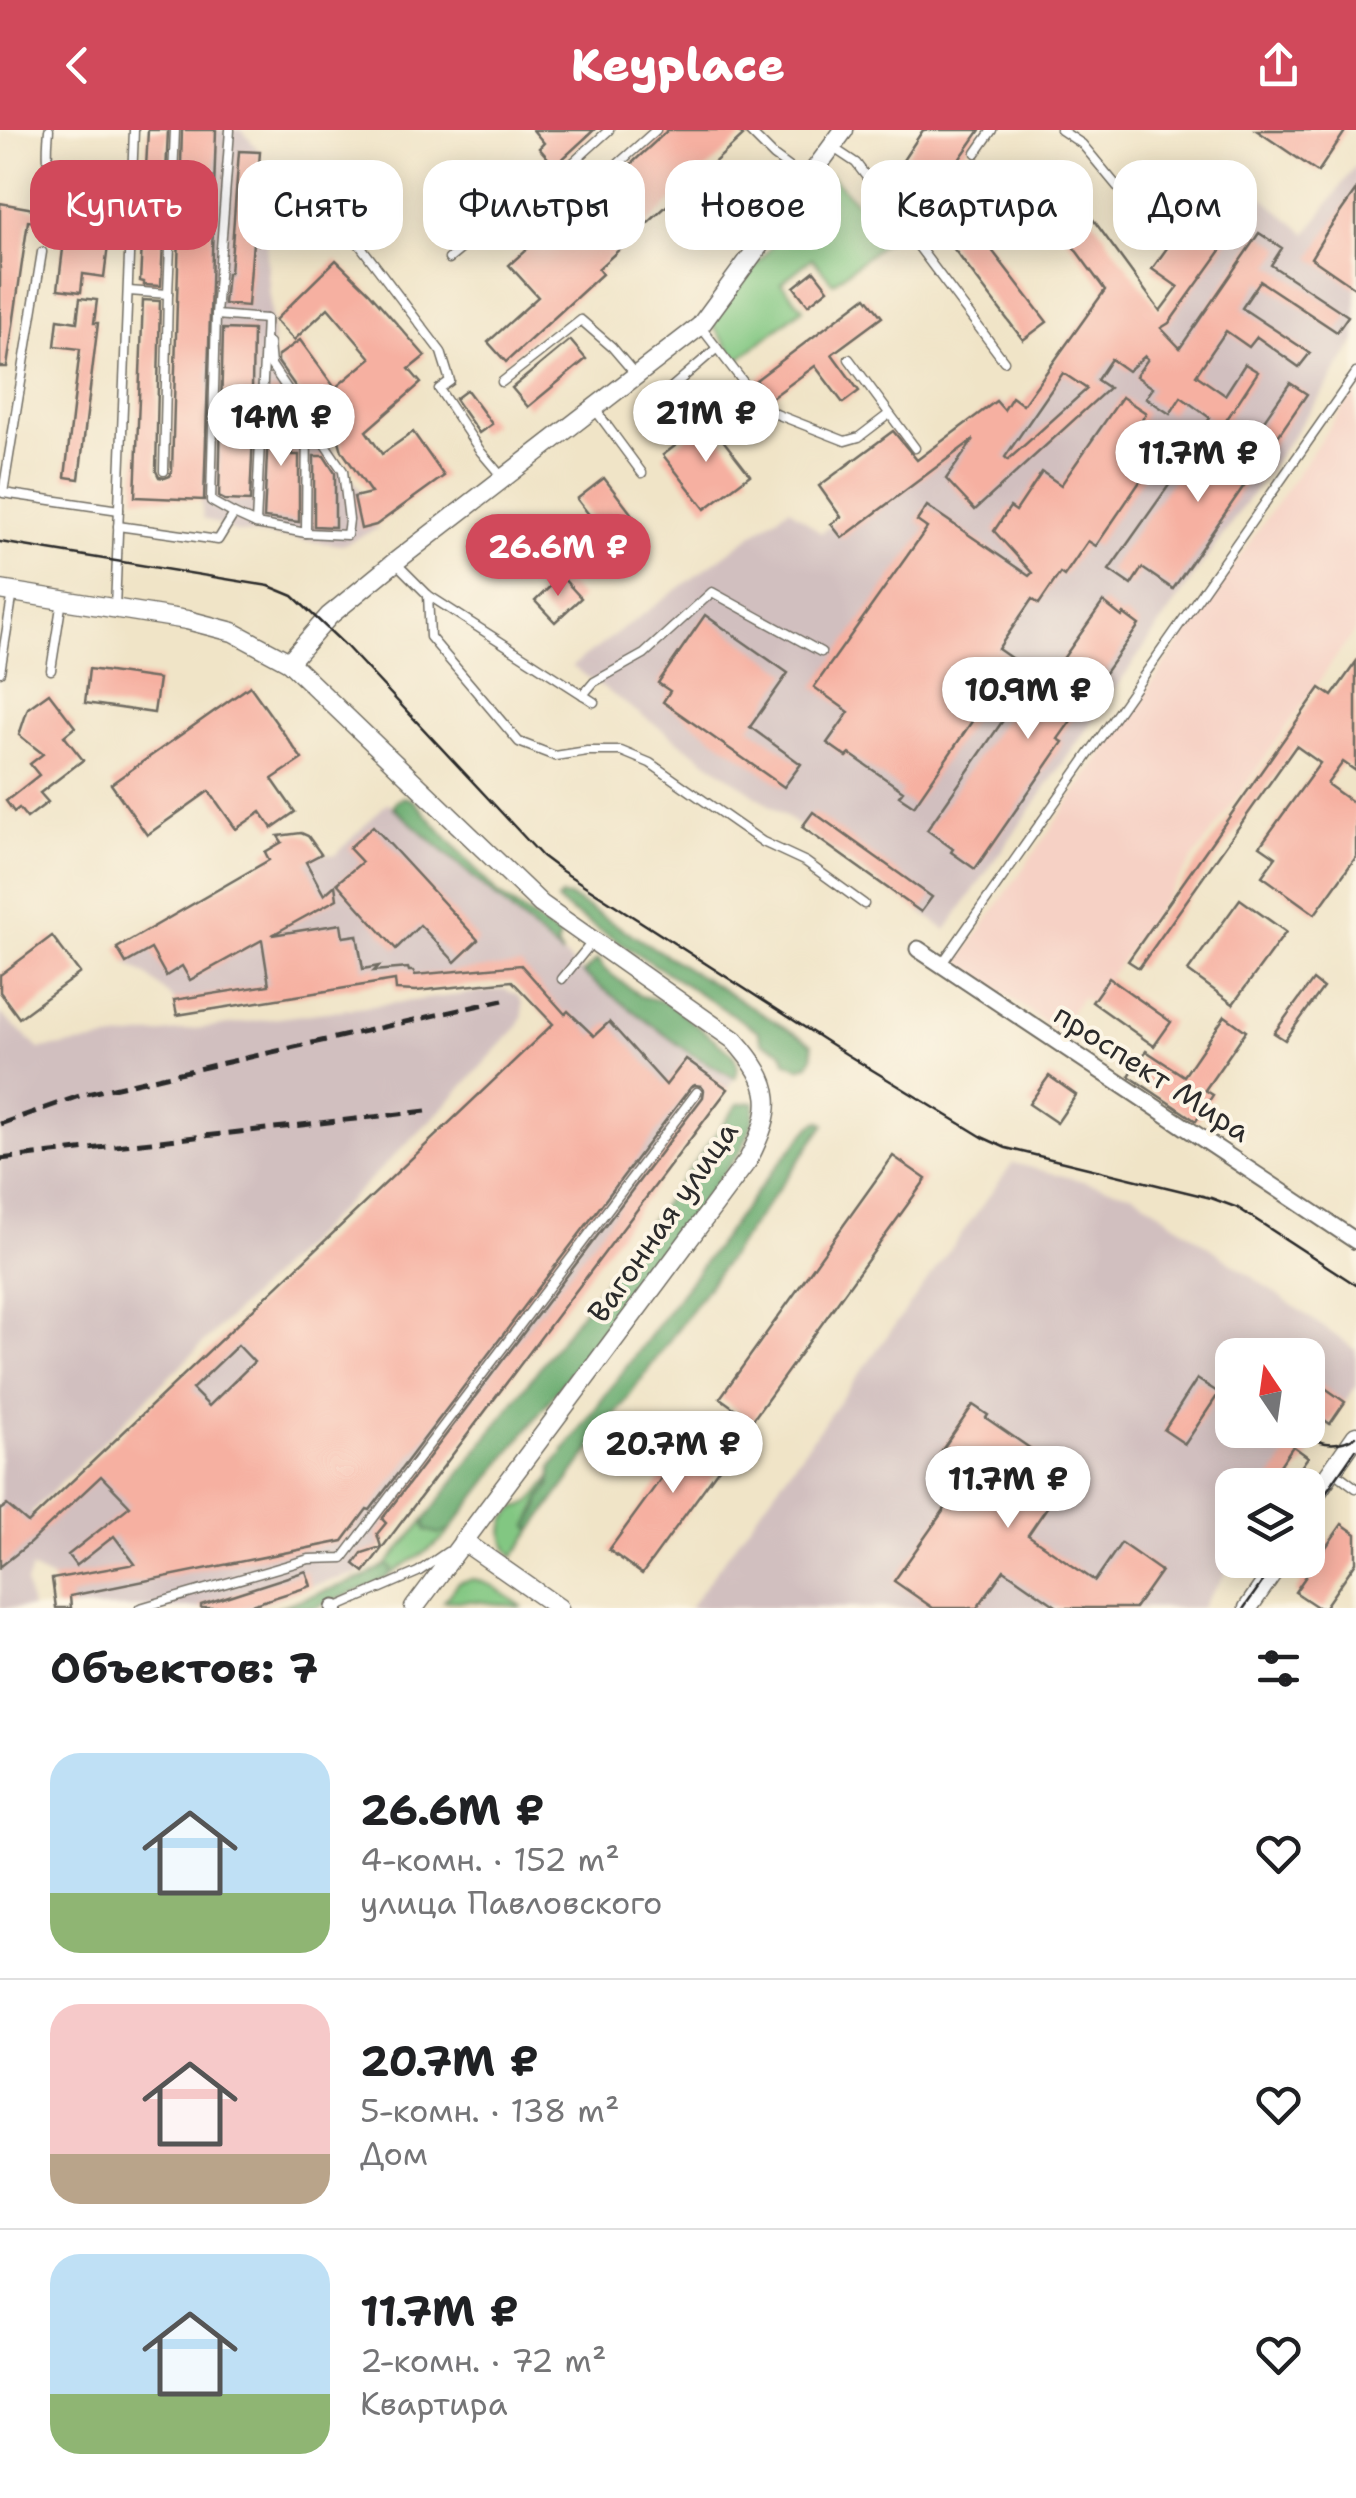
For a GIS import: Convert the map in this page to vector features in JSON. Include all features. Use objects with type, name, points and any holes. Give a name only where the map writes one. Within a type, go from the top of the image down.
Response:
[{"type":"street","points":[[824,160],[844,130]]},
{"type":"street","points":[[290,662],[329,616],[700,326],[757,250]]},
{"type":"street","name":"Вагонная улица","points":[[6,591],[186,620],[233,632],[290,662],[541,904],[734,1040],[751,1059],[764,1084],[768,1112],[748,1160],[414,1608]]},
{"type":"street","name":"проспект Мира","points":[[918,950],[1356,1241]]},
{"type":"street","points":[[1343,1478],[1356,1436]]},
{"type":"street","points":[[1325,1501],[1356,1455]]},
{"type":"street","points":[[463,1541],[559,1608]]},
{"type":"street","points":[[1236,1608],[1257,1578]]},
{"type":"street","points":[[1248,1608],[1269,1578]]},
{"type":"lane","points":[[49,130],[49,160]]},
{"type":"lane","points":[[133,160],[134,130]]},
{"type":"lane","points":[[164,471],[175,130]]},
{"type":"lane","points":[[230,130],[216,315],[211,501],[256,524],[346,536],[343,471],[272,365],[266,319]]},
{"type":"lane","points":[[576,160],[609,130]]},
{"type":"lane","points":[[449,260],[501,216],[522,235],[563,214],[656,130]]},
{"type":"lane","points":[[748,130],[779,160]]},
{"type":"lane","points":[[976,153],[992,130]]},
{"type":"lane","points":[[1060,130],[1082,144],[1113,181]]},
{"type":"lane","points":[[832,148],[856,162],[1004,360]]},
{"type":"lane","points":[[114,608],[130,250]]},
{"type":"lane","points":[[363,250],[441,352],[450,381],[439,390],[503,478]]},
{"type":"lane","points":[[42,252],[3,493],[119,510]]},
{"type":"lane","points":[[129,291],[168,294]]},
{"type":"lane","points":[[216,315],[266,319]]},
{"type":"lane","points":[[256,524],[266,319]]},
{"type":"lane","points":[[502,382],[581,320],[636,375]]},
{"type":"lane","points":[[700,326],[761,405],[776,414],[845,440],[859,437],[889,414]]},
{"type":"lane","points":[[657,400],[717,348]]},
{"type":"lane","points":[[849,359],[914,448]]},
{"type":"lane","points":[[941,966],[1356,374]]},
{"type":"lane","points":[[594,408],[642,474]]},
{"type":"lane","points":[[306,533],[307,420]]},
{"type":"lane","points":[[118,526],[218,540],[234,514]]},
{"type":"lane","points":[[395,562],[428,595],[594,702]]},
{"type":"lane","points":[[0,672],[6,591]]},
{"type":"lane","points":[[583,694],[594,682],[644,654],[712,592],[821,652]]},
{"type":"lane","points":[[428,595],[430,636],[520,742],[555,756],[587,750],[621,751],[650,763],[763,842],[806,862],[864,904]]},
{"type":"lane","points":[[51,670],[62,600]]},
{"type":"lane","points":[[562,979],[593,941]]},
{"type":"lane","points":[[140,1608],[309,1559],[343,1558],[696,1092]]},
{"type":"lane","points":[[334,1608],[418,1572],[463,1541]]},
{"type":"shaded area","points":[[205,130],[242,130],[260,152],[261,160],[238,160],[238,250],[267,250],[274,360],[363,495],[372,526],[379,528],[342,545],[237,532],[203,518],[204,250],[218,250],[218,160],[205,160]]},
{"type":"shaded area","points":[[1356,164],[1356,341],[946,930],[572,666],[789,508],[821,533],[996,401],[1006,406],[1012,397],[1023,404],[1105,290],[1143,341],[1168,323],[1160,311],[1203,250],[1257,250],[1257,193],[1307,234]]},
{"type":"shaded area","points":[[1356,389],[1356,629],[1091,1003],[1081,997],[1058,1032],[959,961]]},
{"type":"shaded area","points":[[388,802],[594,982],[690,1053],[735,1078],[364,1572],[249,1608],[56,1608],[52,1579],[31,1569],[26,1583],[31,1608],[0,1608],[0,1013],[39,1049],[504,989],[517,995],[523,1015],[518,1026],[444,1107],[31,1512],[34,1517],[553,1025],[512,981],[416,991],[396,990],[394,980],[177,1015],[174,1000],[126,963],[321,854],[335,855]]},
{"type":"shaded area","points":[[1013,1163],[1134,1194],[1356,1350],[1356,1386],[1325,1431],[1325,1338],[1215,1338],[1215,1448],[1313,1448],[1300,1468],[1215,1468],[1215,1578],[1222,1578],[1201,1608],[689,1608]]},
{"type":"green space","points":[[841,187],[861,208],[861,250],[875,250],[833,283],[812,258],[781,283],[803,308],[738,360],[710,322],[769,250],[841,250]]},
{"type":"green space","points":[[404,797],[413,800],[498,894],[560,937],[557,946],[562,955],[393,807]]},
{"type":"green space","points":[[570,897],[812,1044],[809,1064],[800,1068],[786,1062],[780,1051],[762,1042],[758,1031],[564,907],[557,900]]},
{"type":"green space","points":[[598,959],[604,969],[640,996],[666,1002],[732,1053],[737,1065],[735,1078],[690,1053],[583,973]]},
{"type":"green space","points":[[754,1102],[753,1121],[742,1149],[450,1530],[439,1534],[426,1530],[424,1521],[738,1104]]},
{"type":"green space","points":[[820,1121],[825,1124],[532,1531],[528,1526],[550,1486],[552,1467],[770,1174],[812,1125]]},
{"type":"green space","points":[[550,1479],[528,1526],[532,1531],[513,1557],[503,1535],[505,1522]]},
{"type":"green space","points":[[424,1521],[426,1530],[450,1530],[438,1543],[389,1576],[392,1568],[386,1565]]},
{"type":"green space","points":[[386,1565],[392,1568],[389,1576],[371,1586],[314,1608],[276,1608],[365,1577]]},
{"type":"green space","points":[[474,1579],[493,1586],[523,1607],[444,1601],[459,1582]]},
{"type":"building","points":[[148,130],[168,130],[167,160],[146,160]]},
{"type":"building","points":[[182,130],[216,130],[215,160],[181,160]]},
{"type":"building","points":[[533,130],[594,130],[562,160],[550,160],[539,148],[544,143]]},
{"type":"building","points":[[668,130],[737,130],[743,136],[717,160],[665,160],[665,208],[645,226],[645,160],[635,160]]},
{"type":"building","points":[[923,130],[980,130],[959,160],[903,160]]},
{"type":"building","points":[[1256,130],[1346,130],[1318,172]]},
{"type":"building","points":[[239,151],[260,152],[259,160],[238,160]]},
{"type":"building","points":[[238,165],[238,250],[252,250],[248,306],[224,304]]},
{"type":"building","points":[[1356,190],[1356,289],[1311,258]]},
{"type":"building","points":[[0,203],[30,208],[30,221],[7,367],[0,367]]},
{"type":"building","points":[[1093,219],[1160,311],[1178,287],[1152,269],[1166,250],[1221,250],[1169,323],[1161,328],[1180,348],[1247,250],[1257,250],[1259,233],[1282,248],[1271,265],[1348,316],[1337,332],[1260,281],[1242,308],[1310,353],[1299,367],[1257,337],[1249,347],[1226,331],[1196,375],[1225,395],[1245,364],[1258,372],[1212,442],[1200,433],[1210,418],[1181,397],[1170,414],[1146,398],[1153,388],[1136,376],[1148,359],[1145,356],[1128,371],[1111,359],[1097,380],[1109,388],[975,510],[946,479],[974,439],[842,538],[831,524],[841,517],[819,486],[893,431],[917,460],[996,401],[1004,410],[1012,397],[1023,405],[1105,290],[1076,250],[1093,250]],"holes":[[[1063,373],[1087,389],[1008,460],[1005,457]]]},
{"type":"building","points":[[63,250],[107,250],[104,277],[83,274],[81,292],[58,289]]},
{"type":"building","points":[[142,250],[163,250],[161,286],[140,281]]},
{"type":"building","points":[[178,250],[212,250],[204,500],[135,497],[143,300],[160,301],[156,471],[165,478],[172,471]]},
{"type":"building","points":[[526,250],[619,250],[598,269],[602,274],[506,362],[488,342],[538,297],[509,265]]},
{"type":"building","points":[[955,250],[992,250],[1047,322],[1023,340]]},
{"type":"building","points":[[336,260],[425,356],[409,369],[421,383],[366,431],[382,454],[413,432],[444,476],[376,525],[361,529],[354,497],[371,493],[342,451],[338,437],[332,438],[278,362],[278,356],[300,340],[335,388],[371,358],[328,308],[294,340],[275,320]]},
{"type":"building","points":[[814,271],[828,289],[808,305],[794,287]]},
{"type":"building","points":[[866,297],[882,317],[832,354],[859,391],[843,403],[815,366],[770,399],[756,380]]},
{"type":"building","points":[[80,298],[97,300],[94,323],[98,323],[79,479],[65,477],[80,349],[55,346],[58,319],[77,322]]},
{"type":"building","points":[[223,329],[253,330],[255,390],[250,501],[219,497]]},
{"type":"building","points":[[570,340],[586,359],[528,407],[512,388]]},
{"type":"building","points":[[1290,383],[1307,394],[1173,589],[1142,568],[1131,585],[1109,570],[1191,454],[1224,478]]},
{"type":"building","points":[[270,390],[279,391],[278,423],[293,424],[292,455],[299,455],[299,522],[264,518]]},
{"type":"building","points":[[467,390],[492,424],[479,433],[455,399]]},
{"type":"building","points":[[1122,397],[1146,413],[1142,420],[1169,439],[1096,546],[1088,541],[1039,604],[1032,599],[998,649],[1014,660],[914,806],[899,796],[903,791],[827,743],[849,712],[814,687],[927,528],[917,521],[927,506],[1029,576],[1032,573],[994,531],[1010,507],[1016,511],[1042,472],[1061,485]]},
{"type":"building","points":[[708,421],[750,475],[705,509],[663,455]]},
{"type":"building","points":[[314,456],[324,456],[335,473],[335,527],[314,526]]},
{"type":"building","points":[[604,478],[640,525],[613,546],[577,499]]},
{"type":"building","points":[[561,576],[581,598],[555,622],[535,601]]},
{"type":"building","points":[[1103,602],[1139,625],[1058,739],[1063,742],[975,869],[927,830],[1013,706],[1024,714]]},
{"type":"building","points":[[705,615],[788,673],[750,727],[801,764],[784,787],[663,702],[670,691],[658,683]]},
{"type":"building","points":[[1356,662],[1356,771],[1343,762],[1327,784],[1356,805],[1356,857],[1315,914],[1262,876],[1276,857],[1260,846],[1320,763],[1296,746],[1139,968],[1128,961],[1320,688],[1332,696]]},
{"type":"building","points":[[89,669],[159,679],[154,713],[85,703]]},
{"type":"building","points":[[250,686],[302,759],[272,779],[295,812],[272,828],[261,812],[236,829],[209,791],[147,835],[111,784]]},
{"type":"building","points":[[49,693],[75,727],[64,736],[83,760],[40,793],[48,802],[27,818],[19,808],[14,812],[6,801],[39,775],[30,764],[43,754],[19,735],[28,708]]},
{"type":"building","points":[[813,812],[932,897],[921,912],[802,827]]},
{"type":"building","points":[[373,826],[478,940],[455,962],[420,925],[396,949],[337,883],[362,862],[349,848]]},
{"type":"building","points":[[278,836],[308,836],[321,854],[306,862],[324,895],[335,885],[337,899],[272,935],[341,924],[343,937],[357,935],[363,969],[379,966],[374,971],[408,968],[415,975],[521,965],[565,1014],[568,1011],[594,1036],[609,1022],[666,1085],[686,1059],[728,1089],[364,1572],[354,1564],[362,1553],[381,1547],[377,1534],[386,1523],[382,1519],[703,1097],[701,1086],[691,1087],[343,1541],[70,1596],[71,1608],[56,1608],[52,1579],[135,1564],[114,1536],[76,1566],[68,1555],[130,1506],[101,1476],[0,1567],[0,1510],[7,1505],[28,1523],[553,1024],[512,981],[416,991],[396,990],[395,980],[177,1015],[174,1000],[269,985],[262,940],[190,980],[182,966],[166,976],[151,949],[126,963],[117,948],[269,860],[265,852],[282,842]],"holes":[[[238,1345],[254,1362],[209,1406],[192,1389]]]},
{"type":"building","points":[[1240,899],[1286,932],[1233,1004],[1188,971]]},
{"type":"building","points":[[52,936],[80,973],[19,1018],[0,992],[0,975]]},
{"type":"building","points":[[1109,978],[1171,1022],[1154,1046],[1092,1002]]},
{"type":"building","points":[[1313,980],[1323,988],[1285,1040],[1274,1033]]},
{"type":"building","points":[[1225,1016],[1246,1031],[1205,1090],[1213,1095],[1196,1121],[1129,1076],[1146,1051],[1184,1076]]},
{"type":"building","points":[[1049,1076],[1076,1095],[1057,1123],[1029,1104]]},
{"type":"building","points":[[893,1156],[926,1179],[752,1421],[720,1398]]},
{"type":"building","points":[[1197,1379],[1215,1390],[1215,1399],[1185,1444],[1164,1430]]},
{"type":"building","points":[[1325,1388],[1345,1402],[1330,1424],[1325,1420]]},
{"type":"building","points":[[973,1405],[1069,1475],[1028,1535],[1095,1581],[1121,1543],[1161,1571],[1135,1608],[1059,1608],[1004,1570],[977,1608],[933,1608],[894,1581],[963,1483],[933,1463]]},
{"type":"building","points":[[705,1418],[738,1442],[642,1574],[609,1550]]},
{"type":"building","points":[[1292,1448],[1308,1457],[1300,1468],[1278,1468]]},
{"type":"building","points":[[1342,1524],[1356,1534],[1356,1562],[1324,1608],[1319,1608],[1295,1592],[1305,1578],[1325,1578],[1325,1549]]},
{"type":"building","points":[[306,1571],[311,1586],[242,1608],[201,1608],[201,1605]]},
{"type":"tram line","points":[[0,542],[269,586],[293,596],[346,646],[542,856],[562,871],[984,1138],[1006,1148],[1238,1208],[1356,1285]]},
{"type":"tram line","points":[[1325,1443],[1344,1442],[1356,1436]]},
{"type":"tram line","points":[[1325,1494],[1356,1449]]},
{"type":"tram line","points":[[1244,1608],[1265,1578]]},
{"type":"railway","points":[[0,1124],[82,1095],[503,1000]]},
{"type":"railway","points":[[0,1159],[426,1111]]}]
